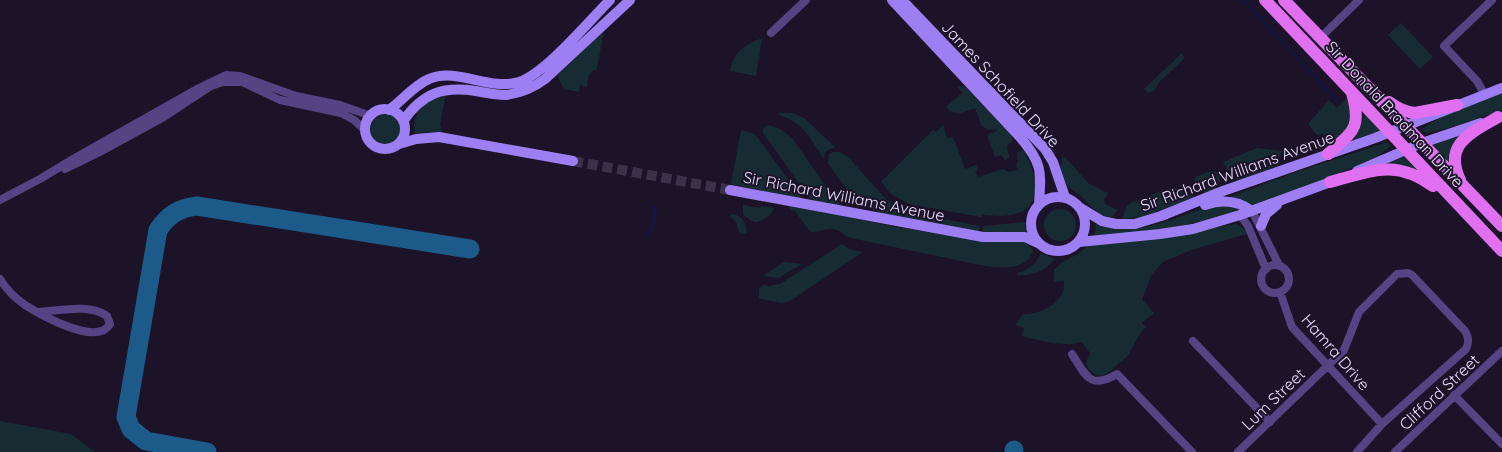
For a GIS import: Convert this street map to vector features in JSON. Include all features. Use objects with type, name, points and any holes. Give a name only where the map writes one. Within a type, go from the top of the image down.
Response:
[{"type":"main road","points":[[389,110],[422,82],[437,76],[456,77],[496,84],[519,82],[529,78],[544,67],[610,0]]},
{"type":"main road","points":[[403,121],[419,102],[427,96],[442,91],[460,89],[506,95],[537,85],[630,0]]},
{"type":"main road","name":"James Schofield Drive","points":[[892,0],[1020,137],[1033,154],[1041,173],[1038,205]]},
{"type":"main road","name":"James Schofield Drive","points":[[902,0],[1045,149],[1053,162],[1065,197]]},
{"type":"main road","name":"Sir Donald Bradman Drive","points":[[1265,0],[1502,251]]},
{"type":"main road","name":"Sir Donald Bradman Drive","points":[[1284,0],[1502,226]]},
{"type":"main road","points":[[1354,73],[1396,107],[1407,112],[1415,113],[1457,105]]},
{"type":"main road","name":"Sir Richard Williams Avenue","points":[[1079,207],[1102,221],[1116,224],[1135,224],[1390,132],[1502,88]]},
{"type":"main road","points":[[1328,154],[1350,134],[1356,125],[1357,110],[1351,92]]},
{"type":"main road","points":[[399,144],[405,133],[403,121],[396,113],[389,110],[380,110],[371,116],[366,130],[370,142],[381,149],[387,149],[416,139],[439,137],[573,161]]},
{"type":"main road","points":[[1462,185],[1454,164],[1455,153],[1459,145],[1472,132],[1500,117]]},
{"type":"main road","name":"Sir Richard Williams Avenue","points":[[1079,242],[1182,232],[1240,215],[1330,182],[1422,143],[1500,117]]},
{"type":"main road","points":[[1330,182],[1379,169],[1403,170],[1428,182],[1459,206]]},
{"type":"main road","name":"Sir Richard Williams Avenue","points":[[730,190],[983,237],[1025,237],[1041,245]]},
{"type":"main road","points":[[1065,197],[1079,207],[1083,213],[1085,228],[1079,242],[1075,246],[1063,251],[1051,250],[1041,245],[1033,235],[1031,223],[1033,212],[1038,205],[1046,199],[1065,197]]},
{"type":"main road","points":[[1260,226],[1270,210],[1288,198]]},
{"type":"main road","points":[[1161,216],[1186,212],[1217,201],[1237,202],[1252,211]]},
{"type":"street","points":[[771,33],[806,0]]},
{"type":"street","points":[[1320,38],[1359,0]]},
{"type":"street","points":[[1484,95],[1477,81],[1444,46],[1492,0]]},
{"type":"street","points":[[0,200],[199,88],[226,75],[240,76],[296,96],[340,105],[371,116]]},
{"type":"street","points":[[51,173],[100,152],[164,117],[211,86],[223,82],[242,82],[280,100],[341,113],[354,120],[366,130]]},
{"type":"street","points":[[1252,211],[1279,265],[1286,270],[1289,278],[1287,286],[1280,292],[1271,292],[1264,286],[1262,279],[1266,269],[1279,265]]},
{"type":"street","points":[[1240,215],[1248,226],[1266,269]]},
{"type":"street","name":"Lum Street","points":[[1238,452],[1344,350],[1359,312],[1397,274],[1408,273],[1465,331],[1468,343],[1466,349],[1382,424]]},
{"type":"street","points":[[0,279],[8,290],[24,304],[38,312],[53,320],[72,328],[91,333],[103,332],[110,324],[107,316],[95,310],[38,312]]},
{"type":"street","name":"Hamra Drive","points":[[1280,292],[1292,327],[1382,424]]},
{"type":"street","points":[[1193,341],[1270,422]]},
{"type":"street","name":"Clifford Street","points":[[1395,452],[1502,351]]},
{"type":"street","points":[[1072,354],[1086,376],[1095,382],[1117,374],[1192,452]]},
{"type":"street","points":[[1454,395],[1502,444]]},
{"type":"street","points":[[1357,452],[1382,424]]},
{"type":"shaded area","points":[[1401,23],[1433,57],[1420,69],[1388,35]]},
{"type":"shaded area","points":[[604,30],[597,69],[590,74],[587,87],[580,85],[579,92],[564,89],[558,75]]},
{"type":"shaded area","points":[[762,38],[756,76],[730,71],[737,53]]},
{"type":"shaded area","points":[[1181,54],[1185,58],[1159,82],[1155,90],[1148,93],[1144,89]]},
{"type":"shaded area","points":[[963,86],[1012,136],[1012,141],[1007,146],[1009,157],[1005,161],[1002,155],[995,157],[987,135],[997,131],[996,129],[989,130],[982,126],[975,108],[961,113],[951,112],[946,107],[962,93],[958,87]]},
{"type":"shaded area","points":[[1502,93],[1502,110],[1449,128],[1426,133],[1422,129],[1443,115]]},
{"type":"shaded area","points":[[446,94],[440,124],[442,132],[414,133],[414,124],[421,107],[431,100]]},
{"type":"shaded area","points":[[1347,98],[1352,118],[1342,138],[1331,142],[1323,134],[1317,135],[1308,124],[1329,100],[1337,108]]},
{"type":"shaded area","points":[[1366,111],[1384,130],[1355,139],[1354,138]]},
{"type":"shaded area","points":[[779,113],[793,113],[804,118],[835,147],[826,151],[823,158],[805,132],[794,122],[779,115]]},
{"type":"shaded area","points":[[386,114],[397,118],[401,129],[397,140],[386,144],[375,140],[371,129],[375,118]]},
{"type":"shaded area","points":[[768,125],[780,129],[792,138],[832,195],[845,209],[815,201],[808,196],[763,133],[763,129]]},
{"type":"shaded area","points":[[943,125],[947,138],[953,137],[965,169],[976,165],[978,170],[975,171],[978,177],[1003,169],[1009,172],[1017,170],[1017,153],[1023,150],[1031,165],[1035,184],[1035,193],[1027,208],[1019,213],[1010,215],[983,215],[981,217],[909,204],[891,194],[881,182],[933,130],[936,132]]},
{"type":"shaded area","points":[[741,130],[755,134],[801,197],[800,199],[731,184]]},
{"type":"shaded area","points":[[1461,133],[1447,164],[1430,144]]},
{"type":"shaded area","points":[[1388,142],[1391,146],[1375,158],[1253,208],[1230,197],[1296,172]]},
{"type":"shaded area","points":[[1257,148],[1282,151],[1278,161],[1279,165],[1241,180],[1233,179],[1258,169],[1256,165],[1249,163],[1228,172],[1223,162]]},
{"type":"shaded area","points":[[839,152],[847,156],[887,200],[903,211],[980,226],[979,232],[884,214],[874,210],[851,194],[834,172],[828,163],[829,154]]},
{"type":"shaded area","points":[[1407,154],[1422,171],[1381,166]]},
{"type":"shaded area","points":[[1065,157],[1088,183],[1108,193],[1104,200],[1105,204],[1118,210],[1113,216],[1108,217],[1100,214],[1067,185],[1062,177],[1060,167],[1061,159]]},
{"type":"shaded area","points":[[1207,172],[1218,172],[1220,181],[1216,189],[1206,193],[1198,189],[1194,178]]},
{"type":"shaded area","points":[[1170,188],[1181,189],[1195,197],[1142,217],[1122,219],[1127,206],[1131,203]]},
{"type":"shaded area","points":[[1223,203],[1241,208],[1241,212],[1163,230],[1095,235],[1096,221],[1116,228],[1136,228],[1161,223]]},
{"type":"shaded area","points":[[787,204],[896,227],[992,241],[1025,242],[1033,250],[1026,262],[1020,265],[1013,267],[985,266],[851,238],[834,229],[812,232]]},
{"type":"shaded area","points":[[743,205],[774,208],[767,217],[756,222],[751,221],[743,214]]},
{"type":"shaded area","points":[[656,206],[655,224],[645,239],[652,223],[652,207]]},
{"type":"shaded area","points":[[1060,209],[1066,210],[1071,214],[1075,219],[1075,231],[1071,236],[1066,240],[1060,241],[1054,240],[1049,236],[1045,231],[1044,225],[1045,219],[1049,214],[1054,210]]},
{"type":"shaded area","points":[[731,214],[743,220],[747,229],[746,233],[742,234],[739,232],[736,222],[730,216]]},
{"type":"shaded area","points":[[1025,222],[1026,232],[983,233],[983,226]]},
{"type":"shaded area","points":[[1235,224],[1244,228],[1247,234],[1191,250],[1163,262],[1152,274],[1142,299],[1154,313],[1142,323],[1146,327],[1138,336],[1128,356],[1105,374],[1097,375],[1089,370],[1086,364],[1090,353],[1082,342],[1060,344],[1022,336],[1024,328],[1015,325],[1023,314],[1044,310],[1057,301],[1064,288],[1064,281],[1054,282],[1054,270],[1089,245]]},
{"type":"shaded area","points":[[842,244],[849,249],[863,252],[790,301],[782,303],[759,297],[759,288],[763,285],[780,284]]},
{"type":"shaded area","points":[[1041,253],[1054,260],[1046,268],[1037,272],[1028,275],[1017,275],[1017,273],[1032,266]]},
{"type":"shaded area","points":[[784,262],[802,264],[778,278],[763,276]]},
{"type":"shaded area","points":[[0,421],[71,434],[95,452],[0,452]]},
{"type":"waterway","points":[[1241,0],[1249,6],[1338,102]]},
{"type":"taxiway","points":[[207,452],[146,441],[131,429],[126,417],[158,230],[170,216],[185,208],[197,206],[470,249]]},
{"type":"tunnel","points":[[573,161],[730,190]]}]
